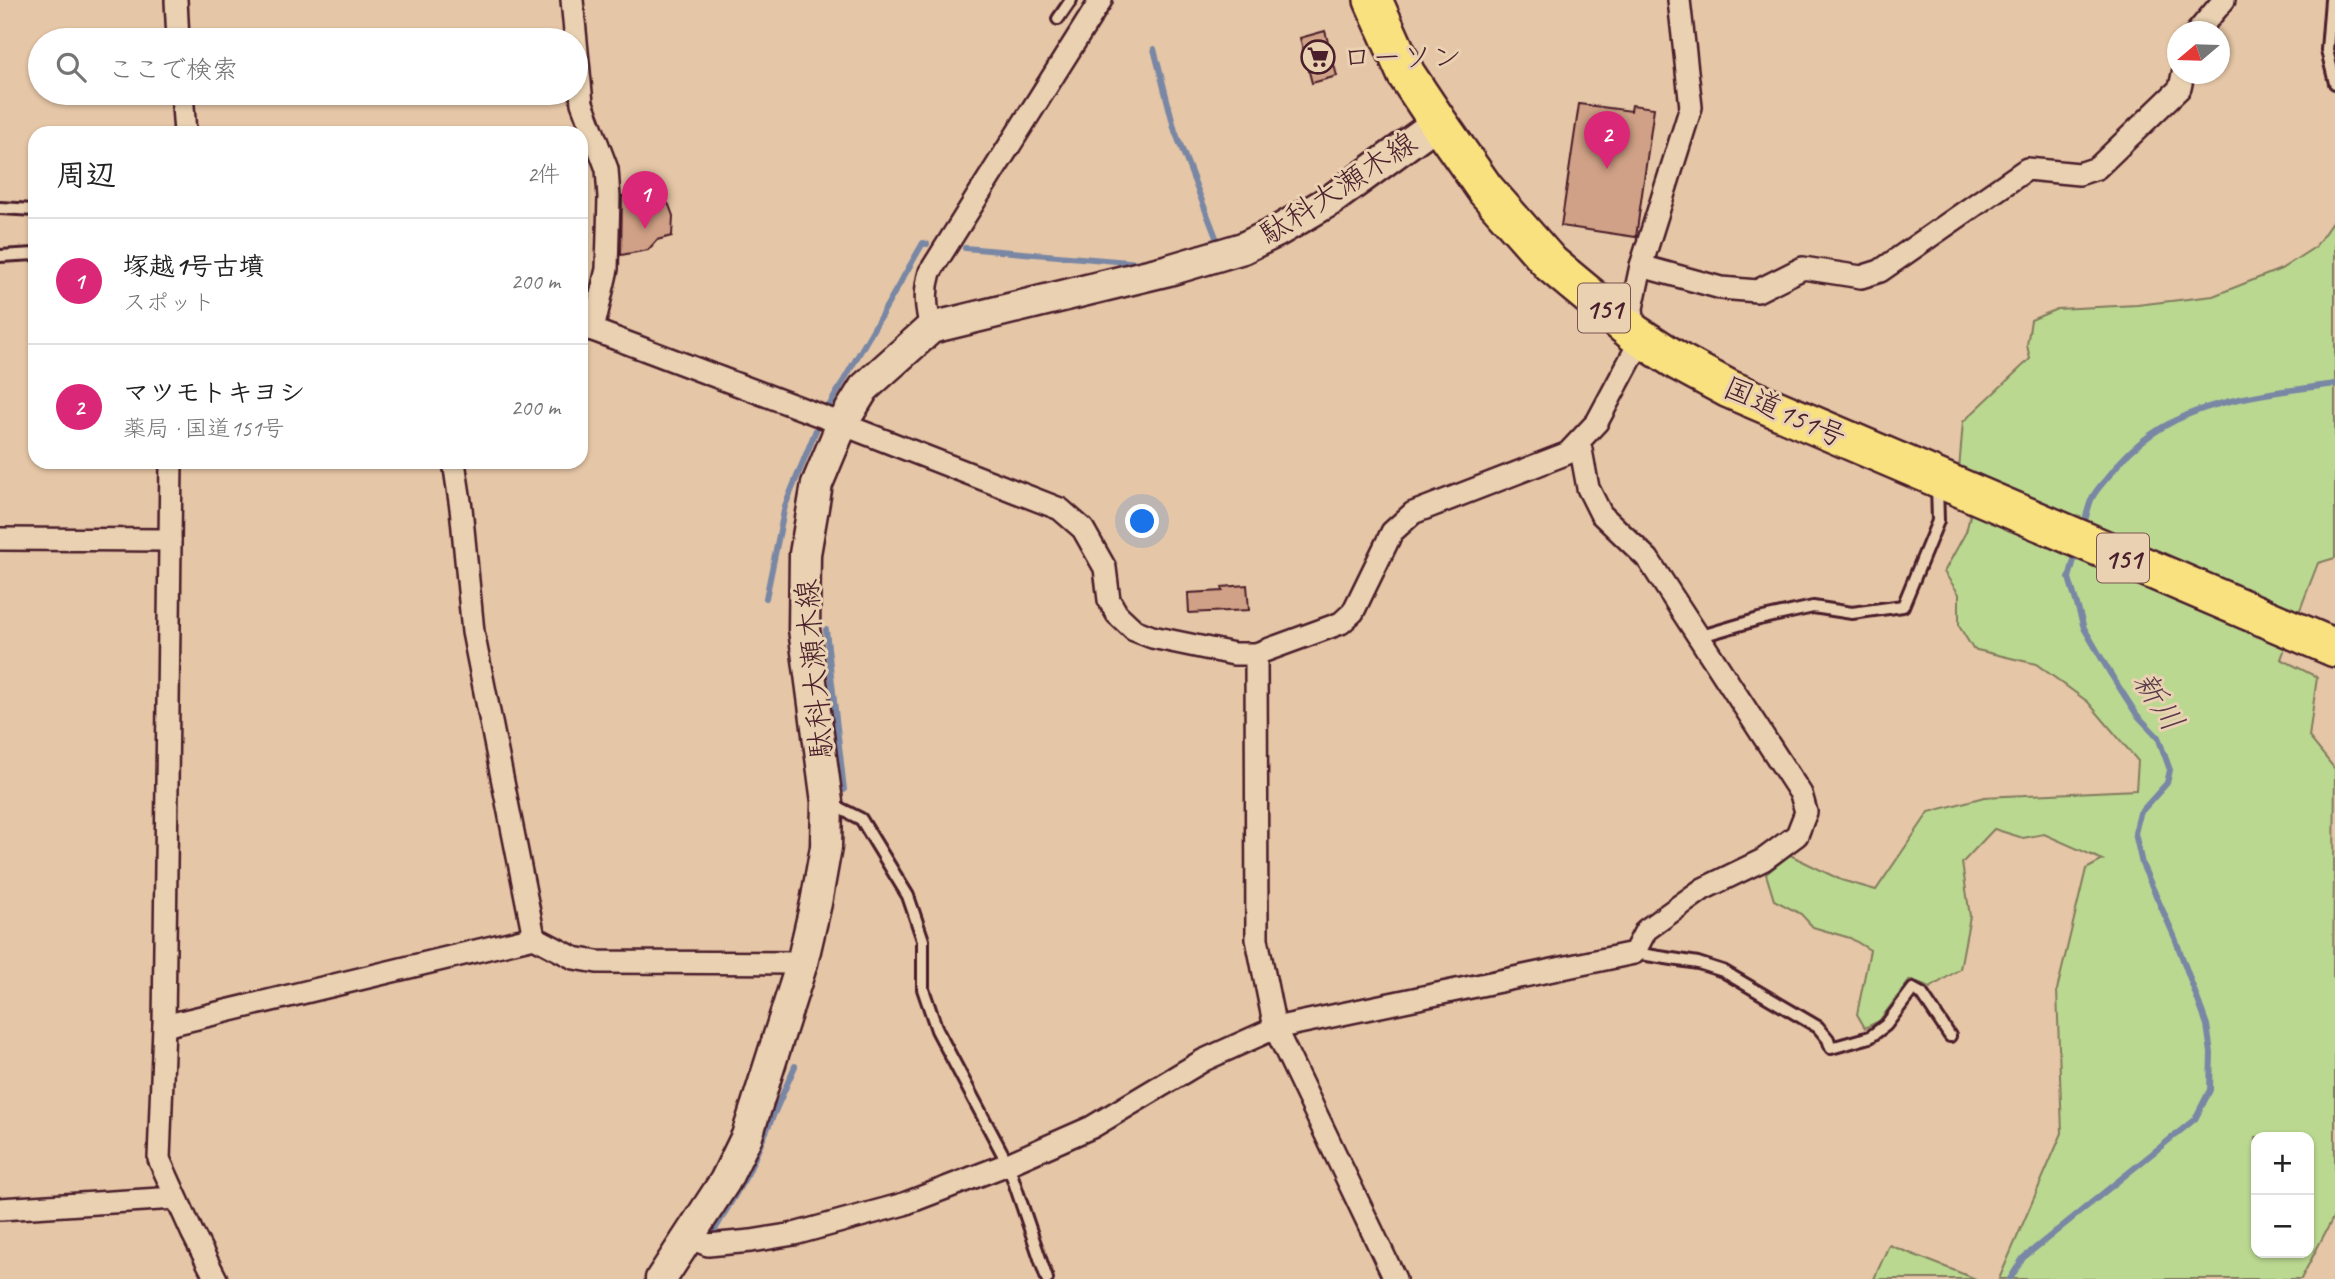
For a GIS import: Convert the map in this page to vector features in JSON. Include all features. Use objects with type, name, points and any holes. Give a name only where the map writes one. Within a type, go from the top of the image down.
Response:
[{"type":"highway","name":"国道151号","points":[[1373,0],[1406,74],[1486,189],[1551,264],[1634,332],[1679,362],[1729,389],[2335,648]]},
{"type":"main road","name":"駄科大瀬木線","points":[[661,1279],[725,1181],[747,1136],[802,963],[816,903],[826,847],[827,802],[804,629],[805,554],[817,484],[842,424],[864,388],[931,328],[1169,270],[1243,247],[1276,232],[1331,200],[1438,122]]},
{"type":"street","points":[[176,0],[177,28]]},
{"type":"street","points":[[572,0],[575,28]]},
{"type":"street","points":[[931,328],[926,307],[926,286],[930,272],[1101,0]]},
{"type":"street","points":[[588,329],[1060,509],[1083,530],[1105,568],[1109,600],[1117,614],[1134,630],[1152,637],[1234,654],[1256,654],[1341,623],[1353,612],[1392,532],[1413,513],[1568,453],[1597,422],[1636,349],[1632,307],[1641,266],[1691,107],[1679,0]]},
{"type":"street","points":[[2206,21],[2224,0]]},
{"type":"street","points":[[1641,266],[1721,288],[1757,291],[1803,268],[1861,277],[1880,271],[2027,169],[2079,174],[2097,168],[2180,88],[2181,84]]},
{"type":"street","points":[[183,105],[184,126]]},
{"type":"street","points":[[583,105],[607,169],[609,197],[607,269],[588,326]]},
{"type":"street","points":[[688,1237],[708,1245],[794,1234],[904,1204],[1008,1164],[1092,1127],[1205,1060],[1275,1028],[1634,953],[1646,930],[1680,905],[1703,889],[1763,860],[1797,835],[1806,812],[1801,794],[1648,559],[1601,514],[1588,488],[1581,450],[1577,445]]},
{"type":"street","points":[[171,469],[164,1026],[159,1159],[216,1279]]},
{"type":"street","points":[[455,469],[473,632],[534,937]]},
{"type":"street","points":[[0,539],[170,540]]},
{"type":"street","points":[[1256,654],[1258,939],[1275,1028],[1395,1279]]},
{"type":"street","points":[[164,1026],[534,937],[574,958],[597,962],[802,963]]},
{"type":"street","points":[[0,1209],[176,1198]]},
{"type":"lane","points":[[1058,19],[1071,0]]},
{"type":"lane","points":[[2331,0],[2326,50],[2335,83]]},
{"type":"lane","points":[[0,208],[28,210]]},
{"type":"lane","points":[[0,256],[28,254]]},
{"type":"lane","points":[[1698,637],[1813,607],[1852,612],[1903,606],[1938,521],[1942,481]]},
{"type":"lane","points":[[827,802],[861,819],[908,895],[923,940],[923,989],[937,1031],[1008,1164],[1047,1279]]},
{"type":"lane","points":[[1634,953],[1698,963],[1723,971],[1818,1027],[1828,1039],[1831,1048],[1870,1037],[1885,1025],[1913,989],[1922,994],[1950,1036]]},
{"type":"green space","points":[[2335,218],[2335,558],[2318,563],[2281,659],[2317,677],[2309,737],[2335,769],[2335,1214],[2314,1254],[2314,1132],[2251,1132],[2251,1258],[2312,1258],[2301,1279],[1999,1279],[2062,1133],[2057,990],[2086,869],[2103,860],[2044,834],[2023,838],[1994,829],[1962,863],[1970,916],[1960,969],[1930,988],[1910,980],[1879,1021],[1865,1028],[1857,1014],[1870,950],[1850,938],[1813,927],[1801,914],[1774,900],[1766,874],[1790,855],[1841,880],[1876,890],[1929,812],[1984,797],[2136,790],[2138,761],[2088,702],[2036,664],[1973,649],[1959,626],[1959,594],[1944,572],[1966,532],[1975,496],[1959,470],[1963,422],[2030,359],[2027,345],[2031,320],[2057,309],[2137,305],[2213,296],[2281,269],[2315,247]]},
{"type":"green space","points":[[1889,1245],[1976,1279],[1874,1279]]},
{"type":"building","name":"ローソン","points":[[1325,31],[1337,76],[1312,83],[1300,38]]},
{"type":"building","points":[[1579,104],[1631,111],[1632,105],[1654,108],[1636,237],[1561,226]]},
{"type":"building","points":[[658,192],[669,205],[673,216],[672,236],[657,240],[648,250],[621,255],[622,196]]},
{"type":"building","points":[[1247,585],[1249,610],[1189,613],[1188,593],[1223,591],[1222,587]]},
{"type":"waterway","points":[[1154,49],[1175,131],[1217,240],[1211,242]]},
{"type":"waterway","points":[[829,406],[923,243],[927,244]]},
{"type":"waterway","points":[[965,248],[1140,263]]},
{"type":"waterway","name":"新川","points":[[2083,528],[2091,501],[2099,487],[2134,448],[2159,430],[2185,416],[2243,398],[2335,384]]},
{"type":"waterway","points":[[766,598],[785,506],[816,430]]},
{"type":"waterway","name":"新川","points":[[2010,1279],[2023,1258],[2195,1119],[2210,1090],[2211,1053],[2207,1025],[2175,938],[2142,864],[2135,833],[2140,813],[2167,783],[2170,770],[2158,737],[2137,715],[2084,628],[2069,578],[2077,549]]},
{"type":"waterway","points":[[826,630],[844,790]]},
{"type":"waterway","points":[[713,1233],[748,1173],[795,1066]]},
{"type":"place","name":"ローソン","points":[[1318,57]]},
{"type":"place","name":"マツモトキヨシ","points":[[1607,169]]},
{"type":"place","name":"塚越1号古墳","points":[[645,229]]}]
